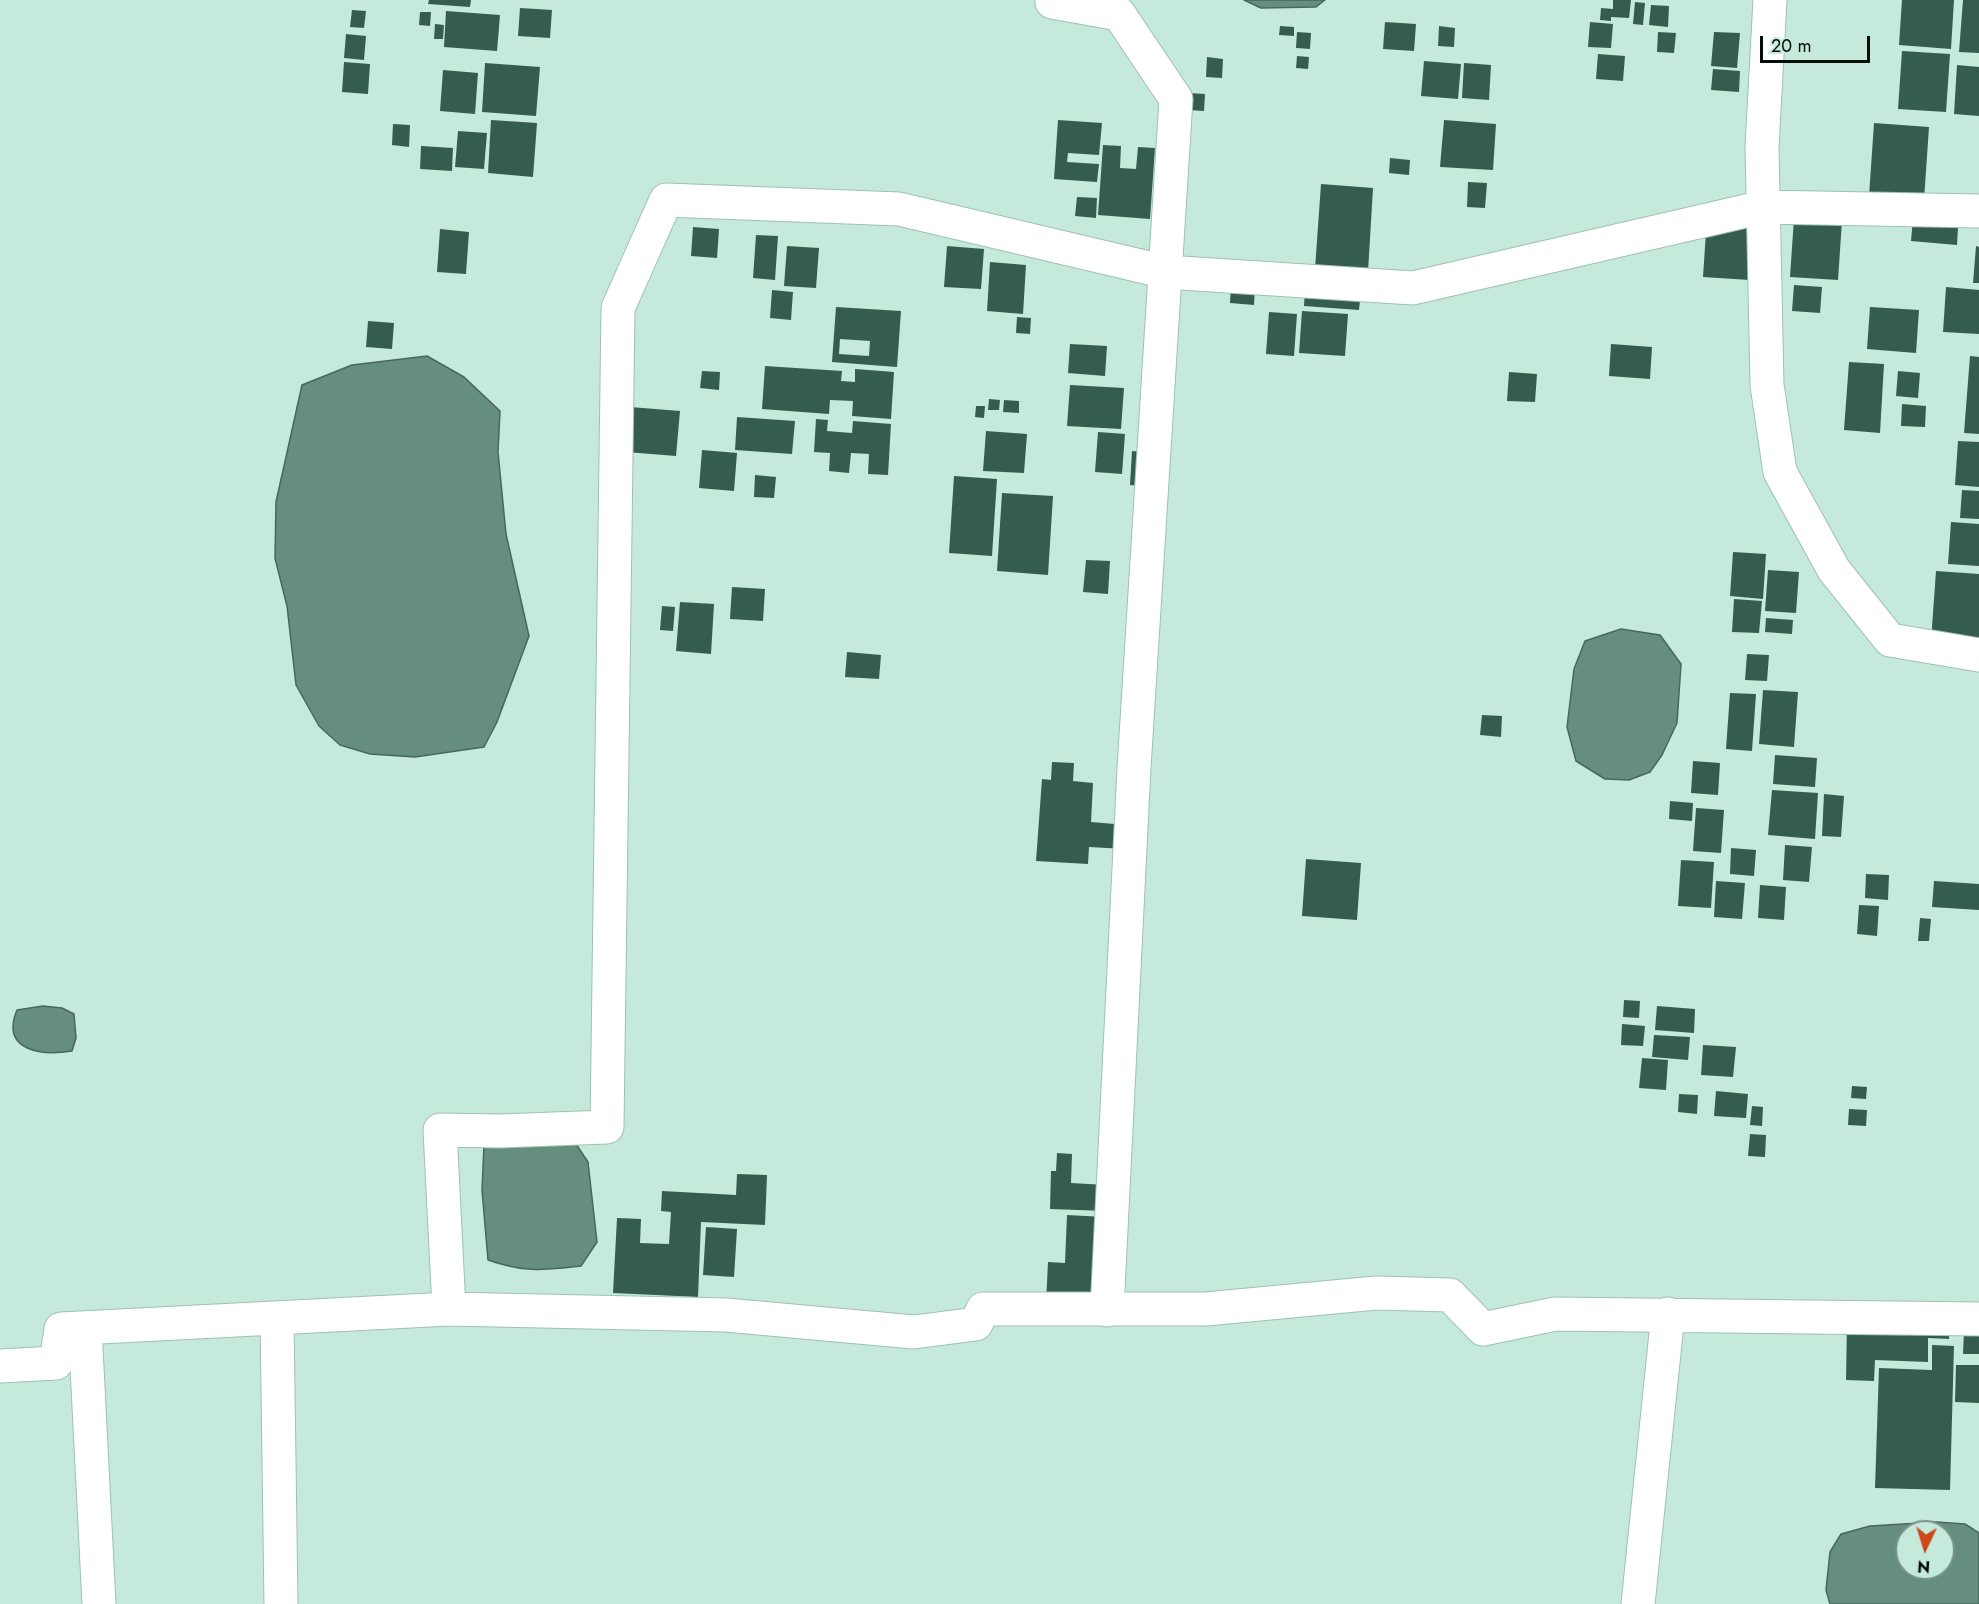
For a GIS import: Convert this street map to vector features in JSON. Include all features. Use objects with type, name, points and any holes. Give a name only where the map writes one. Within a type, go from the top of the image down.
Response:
[{"type":"street","points":[[1052,0],[1052,2],[1119,14],[1176,99],[1134,768],[1107,1310]]},
{"type":"street","points":[[1770,0],[1762,147],[1763,207],[1767,385],[1780,472],[1834,570],[1890,640],[1979,655]]},
{"type":"street","points":[[449,1309],[441,1130],[500,1131],[608,1127],[618,308],[666,200],[899,209],[1166,272],[1413,288],[1763,207],[1979,211]]},
{"type":"street","points":[[0,1366],[56,1364],[61,1329],[449,1309],[726,1315],[914,1332],[976,1323],[983,1310],[1206,1309],[1376,1293],[1450,1295],[1483,1329],[1555,1314],[1979,1319]]},
{"type":"street","points":[[1638,1604],[1668,1314]]},
{"type":"street","points":[[277,1318],[281,1604]]},
{"type":"street","points":[[85,1328],[99,1604]]},
{"type":"shaded area","points":[[1244,0],[1325,0],[1316,7],[1261,8]]},
{"type":"shaded area","points":[[427,356],[464,377],[500,411],[498,452],[506,534],[529,636],[497,722],[484,747],[415,757],[370,754],[340,745],[319,726],[296,685],[287,606],[275,558],[276,502],[302,385],[352,365]]},
{"type":"shaded area","points":[[1621,629],[1660,635],[1681,664],[1677,723],[1662,755],[1650,772],[1629,780],[1605,779],[1576,761],[1567,727],[1574,669],[1585,641]]},
{"type":"shaded area","points":[[43,1006],[62,1008],[74,1014],[76,1038],[72,1051],[37,1051],[19,1042],[14,1034],[13,1024],[17,1010]]},
{"type":"shaded area","points":[[576,1144],[588,1162],[597,1242],[581,1266],[524,1269],[488,1260],[482,1190],[484,1145]]},
{"type":"shaded area","points":[[1955,1523],[1965,1524],[1979,1533],[1979,1604],[1830,1604],[1826,1590],[1830,1552],[1841,1534],[1870,1526],[1895,1525],[1895,1580],[1955,1580]]},
{"type":"building","points":[[429,0],[471,0],[470,7],[428,4]]},
{"type":"building","points":[[1613,0],[1631,0],[1629,18],[1611,17],[1611,21],[1600,20],[1601,8],[1613,9]]},
{"type":"building","points":[[1902,0],[1954,0],[1951,49],[1899,45]]},
{"type":"building","points":[[1963,0],[1979,0],[1979,53],[1959,52]]},
{"type":"building","points":[[1635,2],[1645,3],[1643,25],[1633,24]]},
{"type":"building","points":[[1651,5],[1669,6],[1668,27],[1649,25]]},
{"type":"building","points":[[520,8],[552,10],[550,38],[518,36]]},
{"type":"building","points":[[352,10],[366,11],[364,28],[350,27]]},
{"type":"building","points":[[446,11],[500,15],[497,51],[444,47]]},
{"type":"building","points":[[420,12],[431,12],[430,26],[419,25]]},
{"type":"building","points":[[1385,22],[1416,24],[1414,51],[1383,49]]},
{"type":"building","points":[[1590,22],[1613,24],[1611,48],[1588,47]]},
{"type":"building","points":[[435,24],[444,25],[443,39],[434,39]]},
{"type":"building","points":[[1280,26],[1294,27],[1294,36],[1279,35]]},
{"type":"building","points":[[1439,26],[1455,28],[1454,47],[1438,46]]},
{"type":"building","points":[[1297,32],[1311,33],[1310,49],[1296,48]]},
{"type":"building","points":[[1658,32],[1676,33],[1674,53],[1657,52]]},
{"type":"building","points":[[1714,32],[1740,33],[1737,68],[1711,66]]},
{"type":"building","points":[[346,34],[366,36],[364,60],[344,58]]},
{"type":"building","points":[[1902,51],[1950,54],[1946,112],[1898,109]]},
{"type":"building","points":[[1598,54],[1625,56],[1623,81],[1596,79]]},
{"type":"building","points":[[1297,56],[1309,57],[1308,69],[1296,68]]},
{"type":"building","points":[[1207,57],[1223,59],[1222,78],[1206,77]]},
{"type":"building","points":[[1424,61],[1461,64],[1458,99],[1421,96]]},
{"type":"building","points":[[344,62],[370,64],[368,94],[342,92]]},
{"type":"building","points":[[485,63],[540,67],[536,116],[482,112]]},
{"type":"building","points":[[1464,63],[1491,65],[1489,100],[1462,98]]},
{"type":"building","points":[[1957,65],[1979,67],[1979,116],[1954,114]]},
{"type":"building","points":[[1713,69],[1740,71],[1739,92],[1711,90]]},
{"type":"building","points":[[443,70],[478,73],[475,114],[440,111]]},
{"type":"building","points":[[1189,93],[1205,94],[1204,111],[1188,110]]},
{"type":"building","points":[[491,120],[537,123],[533,177],[488,173]]},
{"type":"building","points":[[1058,120],[1102,123],[1099,155],[1068,153],[1067,162],[1099,164],[1097,182],[1054,179]]},
{"type":"building","points":[[1444,120],[1496,124],[1493,170],[1440,167]]},
{"type":"building","points":[[1874,123],[1929,127],[1924,200],[1869,196]]},
{"type":"building","points":[[393,124],[410,125],[409,147],[392,145]]},
{"type":"building","points":[[458,131],[487,133],[484,169],[455,167]]},
{"type":"building","points":[[1103,145],[1121,146],[1120,168],[1136,169],[1138,147],[1155,148],[1150,219],[1098,215]]},
{"type":"building","points":[[421,146],[453,148],[452,171],[420,169]]},
{"type":"building","points":[[1390,158],[1410,160],[1409,175],[1389,173]]},
{"type":"building","points":[[1468,182],[1487,183],[1485,208],[1467,207]]},
{"type":"building","points":[[1321,184],[1373,188],[1368,272],[1315,269]]},
{"type":"building","points":[[1077,197],[1097,198],[1096,218],[1075,216]]},
{"type":"building","points":[[1914,207],[1959,210],[1957,245],[1911,241]]},
{"type":"building","points":[[1707,217],[1769,221],[1765,281],[1703,277]]},
{"type":"building","points":[[1794,218],[1842,221],[1838,280],[1790,277]]},
{"type":"building","points":[[693,227],[719,229],[717,258],[691,256]]},
{"type":"building","points":[[440,229],[469,232],[466,274],[437,272]]},
{"type":"building","points":[[756,235],[778,236],[775,280],[753,278]]},
{"type":"building","points":[[787,246],[819,248],[816,288],[784,286]]},
{"type":"building","points":[[947,246],[984,249],[981,289],[944,287]]},
{"type":"building","points":[[1976,246],[1979,247],[1979,283],[1973,283]]},
{"type":"building","points":[[990,262],[1026,265],[1023,314],[987,311]]},
{"type":"building","points":[[1231,284],[1255,286],[1254,305],[1230,303]]},
{"type":"building","points":[[1794,285],[1822,287],[1820,313],[1792,311]]},
{"type":"building","points":[[1305,287],[1361,291],[1359,310],[1304,306]]},
{"type":"building","points":[[1946,287],[1979,290],[1979,334],[1943,332]]},
{"type":"building","points":[[772,290],[793,292],[791,320],[770,318]]},
{"type":"building","points":[[836,307],[901,311],[897,367],[832,362]],"holes":[[[840,339],[870,341],[869,356],[839,354]]]},
{"type":"building","points":[[1870,307],[1919,310],[1916,353],[1867,349]]},
{"type":"building","points":[[1302,311],[1348,314],[1345,356],[1299,353]]},
{"type":"building","points":[[1269,312],[1297,314],[1294,356],[1266,354]]},
{"type":"building","points":[[1017,317],[1031,318],[1030,334],[1016,333]]},
{"type":"building","points":[[368,321],[394,323],[392,349],[366,347]]},
{"type":"building","points":[[1070,344],[1107,346],[1105,376],[1068,373]]},
{"type":"building","points":[[1611,344],[1652,347],[1650,379],[1609,376]]},
{"type":"building","points":[[1970,356],[1979,357],[1979,434],[1964,433]]},
{"type":"building","points":[[1849,362],[1884,364],[1880,433],[1844,430]]},
{"type":"building","points":[[765,366],[842,371],[841,381],[855,382],[855,369],[894,372],[891,419],[852,416],[853,401],[830,400],[829,414],[762,409]]},
{"type":"building","points":[[702,371],[720,372],[719,390],[700,388]]},
{"type":"building","points":[[1898,371],[1920,373],[1918,398],[1896,396]]},
{"type":"building","points":[[1509,372],[1537,374],[1535,402],[1507,401]]},
{"type":"building","points":[[1070,385],[1124,388],[1121,429],[1067,426]]},
{"type":"building","points":[[989,399],[1000,400],[999,410],[988,410]]},
{"type":"building","points":[[1004,400],[1019,401],[1019,413],[1003,412]]},
{"type":"building","points":[[1902,404],[1926,406],[1925,427],[1901,426]]},
{"type":"building","points":[[976,406],[985,406],[984,418],[975,417]]},
{"type":"building","points":[[630,407],[680,411],[676,456],[626,452]]},
{"type":"building","points":[[737,417],[795,421],[792,454],[735,450]]},
{"type":"building","points":[[816,419],[828,420],[827,431],[852,433],[853,421],[891,424],[888,475],[868,474],[869,454],[851,453],[849,473],[829,471],[830,453],[814,452]]},
{"type":"building","points":[[986,431],[1027,434],[1024,473],[983,471]]},
{"type":"building","points":[[1098,432],[1125,434],[1122,474],[1095,472]]},
{"type":"building","points":[[1958,441],[1979,442],[1979,487],[1955,485]]},
{"type":"building","points":[[702,450],[737,453],[734,491],[699,488]]},
{"type":"building","points":[[1132,451],[1156,453],[1154,487],[1130,485]]},
{"type":"building","points":[[755,475],[776,477],[774,498],[754,497]]},
{"type":"building","points":[[954,476],[997,479],[992,556],[949,553]]},
{"type":"building","points":[[1962,490],[1979,491],[1979,519],[1960,518]]},
{"type":"building","points":[[1002,493],[1053,496],[1048,575],[997,571]]},
{"type":"building","points":[[1951,522],[1979,524],[1979,566],[1948,564]]},
{"type":"building","points":[[1733,552],[1766,554],[1763,599],[1730,596]]},
{"type":"building","points":[[1086,560],[1110,561],[1108,594],[1083,592]]},
{"type":"building","points":[[1768,570],[1799,572],[1796,613],[1765,611]]},
{"type":"building","points":[[1936,571],[1979,574],[1979,644],[1931,641]]},
{"type":"building","points":[[732,587],[765,589],[763,621],[730,619]]},
{"type":"building","points":[[1734,599],[1762,601],[1759,633],[1732,632]]},
{"type":"building","points":[[680,602],[714,604],[711,654],[676,651]]},
{"type":"building","points":[[662,606],[675,607],[673,631],[660,630]]},
{"type":"building","points":[[1766,618],[1793,620],[1792,634],[1765,632]]},
{"type":"building","points":[[847,652],[881,655],[879,679],[845,677]]},
{"type":"building","points":[[1747,654],[1769,655],[1767,681],[1745,680]]},
{"type":"building","points":[[1763,690],[1798,692],[1794,747],[1759,744]]},
{"type":"building","points":[[1730,693],[1756,694],[1752,751],[1726,749]]},
{"type":"building","points":[[1482,715],[1502,716],[1501,737],[1480,735]]},
{"type":"building","points":[[1775,755],[1817,758],[1815,787],[1773,784]]},
{"type":"building","points":[[1693,761],[1720,763],[1718,795],[1691,793]]},
{"type":"building","points":[[1052,762],[1074,763],[1073,781],[1093,783],[1091,822],[1127,825],[1125,849],[1089,847],[1088,864],[1036,861],[1042,779],[1051,780]]},
{"type":"building","points":[[1772,790],[1818,793],[1815,839],[1768,835]]},
{"type":"building","points":[[1824,794],[1844,796],[1841,837],[1822,836]]},
{"type":"building","points":[[1670,801],[1693,803],[1692,821],[1669,819]]},
{"type":"building","points":[[1696,808],[1724,810],[1721,853],[1693,851]]},
{"type":"building","points":[[1785,845],[1812,847],[1809,882],[1783,880]]},
{"type":"building","points":[[1731,848],[1756,850],[1754,876],[1730,874]]},
{"type":"building","points":[[1306,859],[1361,863],[1357,920],[1302,916]]},
{"type":"building","points":[[1681,860],[1714,862],[1711,908],[1678,906]]},
{"type":"building","points":[[1866,874],[1889,875],[1888,900],[1865,898]]},
{"type":"building","points":[[1716,881],[1745,883],[1742,919],[1714,917]]},
{"type":"building","points":[[1934,881],[1979,884],[1979,910],[1932,907]]},
{"type":"building","points":[[1760,885],[1786,887],[1784,920],[1758,918]]},
{"type":"building","points":[[1859,905],[1879,906],[1877,936],[1857,934]]},
{"type":"building","points":[[1920,918],[1931,919],[1929,941],[1918,941]]},
{"type":"building","points":[[1624,1000],[1640,1001],[1639,1018],[1623,1017]]},
{"type":"building","points":[[1657,1006],[1695,1009],[1694,1033],[1655,1030]]},
{"type":"building","points":[[1622,1024],[1645,1026],[1643,1046],[1621,1045]]},
{"type":"building","points":[[1654,1035],[1690,1037],[1688,1060],[1652,1057]]},
{"type":"building","points":[[1703,1045],[1736,1047],[1733,1077],[1701,1075]]},
{"type":"building","points":[[1642,1058],[1668,1060],[1666,1090],[1639,1088]]},
{"type":"building","points":[[1852,1086],[1867,1087],[1866,1099],[1851,1098]]},
{"type":"building","points":[[1716,1091],[1748,1094],[1746,1118],[1714,1116]]},
{"type":"building","points":[[1679,1094],[1698,1095],[1697,1114],[1678,1112]]},
{"type":"building","points":[[1752,1106],[1763,1107],[1762,1126],[1750,1125]]},
{"type":"building","points":[[1849,1109],[1867,1110],[1866,1126],[1848,1125]]},
{"type":"building","points":[[1750,1134],[1766,1135],[1765,1157],[1748,1156]]},
{"type":"building","points":[[1057,1153],[1072,1154],[1071,1183],[1107,1185],[1106,1211],[1050,1209],[1051,1171],[1056,1171]]},
{"type":"building","points":[[737,1174],[767,1175],[765,1225],[701,1222],[698,1297],[613,1293],[617,1218],[641,1219],[640,1243],[669,1244],[671,1212],[661,1211],[662,1191],[736,1195]]},
{"type":"building","points":[[1067,1215],[1104,1217],[1100,1306],[1046,1303],[1048,1262],[1065,1263]]},
{"type":"building","points":[[706,1227],[737,1229],[734,1277],[703,1275]]},
{"type":"building","points":[[1979,1321],[1979,1354],[1963,1354],[1964,1331]]},
{"type":"building","points":[[1847,1322],[1950,1325],[1949,1339],[1928,1338],[1928,1362],[1875,1360],[1874,1381],[1846,1380]]},
{"type":"building","points":[[1932,1345],[1954,1346],[1950,1490],[1875,1488],[1879,1368],[1932,1370]]},
{"type":"building","points":[[1956,1365],[1979,1365],[1979,1403],[1955,1402]]}]
